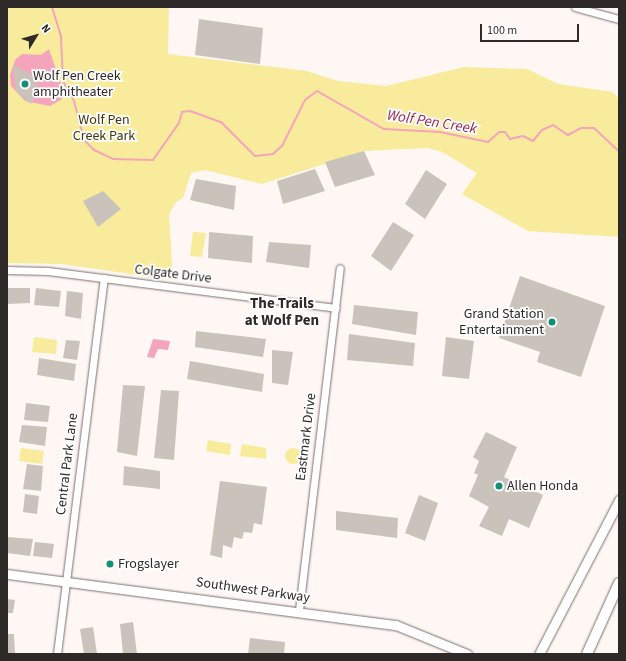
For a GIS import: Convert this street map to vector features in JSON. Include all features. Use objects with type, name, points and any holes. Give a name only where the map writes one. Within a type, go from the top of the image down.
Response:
[{"type":"highway","points":[[587,654],[619,583]]},
{"type":"main road","points":[[539,654],[619,500]]},
{"type":"main road","name":"Southwest Parkway","points":[[7,574],[299,610],[396,625],[467,654]]},
{"type":"street","points":[[575,7],[619,19]]},
{"type":"street","name":"Eastmark Drive","points":[[299,610],[340,268]]},
{"type":"street","name":"Colgate Drive","points":[[7,270],[104,278],[336,308]]},
{"type":"street","name":"Central Park Lane","points":[[57,654],[104,278]]},
{"type":"green space","name":"Wolf Pen Creek Park","points":[[7,7],[169,7],[168,54],[307,71],[338,81],[386,86],[464,67],[527,69],[558,84],[613,92],[619,99],[619,237],[528,231],[462,194],[477,173],[442,152],[427,148],[364,151],[262,184],[205,170],[191,173],[183,198],[176,202],[169,214],[173,280],[61,264],[7,263]]},
{"type":"green space","points":[[193,232],[206,233],[202,257],[190,256]]},
{"type":"green space","points":[[34,337],[57,340],[56,354],[32,352]]},
{"type":"green space","points":[[208,440],[231,444],[230,455],[206,451]]},
{"type":"green space","points":[[242,444],[266,448],[266,459],[240,456]]},
{"type":"green space","points":[[21,448],[44,451],[42,464],[19,461]]},
{"type":"green space","points":[[290,448],[296,448],[301,453],[299,462],[296,464],[290,464],[285,459],[285,453]]},
{"type":"shaded area","points":[[49,49],[64,93],[62,99],[50,106],[25,101],[11,86],[10,75],[15,60],[22,54],[41,55]]},
{"type":"shaded area","points":[[153,339],[170,341],[168,350],[158,349],[154,358],[147,357]]},
{"type":"building","points":[[199,19],[263,28],[260,64],[195,55]]},
{"type":"building","name":"Wolf Pen Creek amphitheater","points":[[13,65],[31,74],[38,87],[31,104],[16,92]]},
{"type":"building","points":[[364,151],[375,175],[335,187],[325,162]]},
{"type":"building","points":[[315,169],[325,191],[283,204],[277,181]]},
{"type":"building","points":[[426,170],[447,184],[425,219],[405,204]]},
{"type":"building","points":[[196,179],[236,186],[234,210],[190,200]]},
{"type":"building","points":[[103,191],[121,209],[98,227],[83,201]]},
{"type":"building","points":[[393,222],[414,235],[391,271],[371,256]]},
{"type":"building","points":[[209,232],[253,236],[252,263],[208,258]]},
{"type":"building","points":[[269,242],[311,245],[309,268],[266,262]]},
{"type":"building","name":"Grand Station Entertainment","points":[[520,276],[605,306],[581,377],[537,362],[540,352],[499,338]]},
{"type":"building","points":[[7,288],[30,288],[30,303],[7,304]]},
{"type":"building","points":[[36,288],[61,291],[59,307],[34,305]]},
{"type":"building","points":[[67,291],[83,293],[81,319],[65,316]]},
{"type":"building","points":[[354,305],[418,312],[416,335],[352,324]]},
{"type":"building","points":[[196,331],[266,339],[263,357],[195,347]]},
{"type":"building","points":[[349,334],[415,343],[413,366],[347,360]]},
{"type":"building","points":[[446,337],[474,341],[469,379],[442,376]]},
{"type":"building","points":[[66,340],[80,341],[77,360],[63,358]]},
{"type":"building","points":[[272,350],[293,352],[288,385],[272,383]]},
{"type":"building","points":[[39,358],[76,364],[74,381],[37,375]]},
{"type":"building","points":[[190,361],[264,374],[262,392],[187,379]]},
{"type":"building","points":[[123,385],[145,386],[137,456],[117,452]]},
{"type":"building","points":[[161,390],[179,391],[174,460],[154,458]]},
{"type":"building","points":[[26,403],[50,406],[48,422],[24,420]]},
{"type":"building","points":[[22,425],[47,427],[45,446],[19,442]]},
{"type":"building","name":"Allen Honda","points":[[486,432],[517,447],[504,477],[543,495],[529,528],[509,519],[502,536],[479,526],[489,507],[469,496],[478,475],[474,473],[479,461],[473,457]]},
{"type":"building","points":[[27,464],[43,466],[41,491],[23,489]]},
{"type":"building","points":[[124,466],[160,471],[160,489],[123,485]]},
{"type":"building","points":[[220,481],[267,487],[262,525],[254,523],[252,533],[244,532],[242,539],[234,537],[232,548],[223,545],[222,558],[210,555]]},
{"type":"building","points":[[25,494],[39,496],[37,514],[23,512]]},
{"type":"building","points":[[419,495],[438,503],[425,541],[405,533]]},
{"type":"building","points":[[336,511],[398,518],[397,538],[336,530]]},
{"type":"building","points":[[7,537],[33,539],[30,556],[7,553]]},
{"type":"building","points":[[35,542],[54,544],[52,558],[33,556]]},
{"type":"building","points":[[7,599],[15,600],[13,613],[7,613]]},
{"type":"building","points":[[133,622],[137,654],[123,654],[120,624]]},
{"type":"building","points":[[93,627],[97,654],[84,654],[80,629]]},
{"type":"building","points":[[7,634],[14,634],[15,654],[7,654]]},
{"type":"building","points":[[250,638],[285,642],[284,654],[248,654]]},
{"type":"waterway","name":"Wolf Pen Creek","points":[[52,7],[61,37],[63,81],[74,101],[84,140],[94,150],[113,159],[153,160],[179,123],[182,112],[190,111],[221,122],[255,156],[273,154],[282,146],[305,100],[317,91],[384,129],[440,132],[488,142],[499,132],[505,132],[510,139],[523,136],[533,141],[542,130],[553,125],[568,135],[581,128],[594,128],[619,151]]},
{"type":"place","name":"Wolf Pen Creek amphitheater","points":[[25,84]]},
{"type":"place","name":"Grand Station Entertainment","points":[[552,322]]},
{"type":"place","name":"Allen Honda","points":[[499,486]]},
{"type":"place","name":"Frogslayer","points":[[110,564]]},
{"type":"district","name":"The Trails at Wolf Pen","points":[[282,312]]}]
